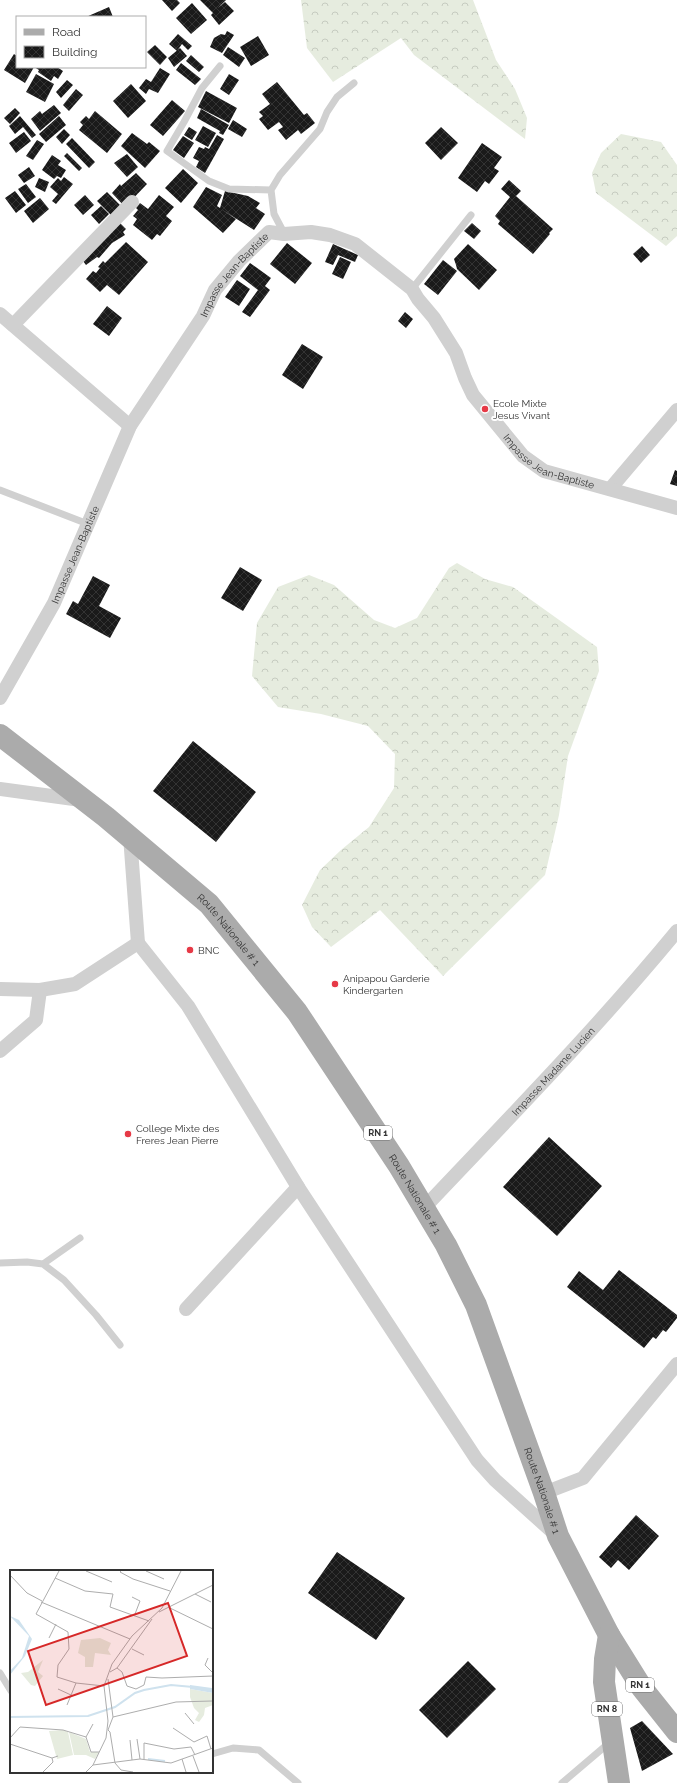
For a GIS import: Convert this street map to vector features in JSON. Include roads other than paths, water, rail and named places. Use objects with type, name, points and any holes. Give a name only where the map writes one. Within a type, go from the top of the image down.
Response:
[{"type":"main road","name":"Route Nationale # 1","points":[[0,735],[130,836],[209,904],[297,1012],[399,1166],[446,1245],[476,1305],[558,1536],[609,1635],[642,1688],[677,1732]]},
{"type":"main road","name":"RN 8","points":[[609,1635],[605,1659],[604,1682],[619,1783]]},
{"type":"street","points":[[13,325],[132,202]]},
{"type":"street","name":"Impasse Jean-Baptiste","points":[[0,698],[54,603],[130,426],[203,316],[215,290],[239,261],[269,232],[284,234],[311,232],[330,235],[355,244],[412,289],[418,299],[434,318],[456,353],[473,395],[523,456],[544,471],[677,508]]},
{"type":"street","points":[[0,314],[130,426]]},
{"type":"street","points":[[610,489],[677,410]]},
{"type":"street","points":[[2,791],[86,801]]},
{"type":"street","points":[[130,836],[138,943],[188,1006],[298,1187],[477,1460],[495,1480],[558,1536]]},
{"type":"street","name":"Impasse Madame Lucien","points":[[424,1208],[642,973],[677,930]]},
{"type":"street","points":[[0,989],[40,990],[75,984],[138,943]]},
{"type":"street","points":[[0,1051],[36,1020],[40,990]]},
{"type":"street","points":[[186,1309],[298,1187]]},
{"type":"street","points":[[544,1493],[583,1478],[677,1364]]},
{"type":"lane","points":[[220,66],[202,88],[167,151],[209,181],[229,189],[272,190]]},
{"type":"lane","points":[[284,234],[274,214],[272,190],[280,175],[320,129],[327,112],[337,97],[354,83]]},
{"type":"lane","points":[[412,289],[472,215]]},
{"type":"lane","points":[[0,490],[88,524]]},
{"type":"lane","points":[[43,1264],[80,1238]]},
{"type":"lane","points":[[0,1263],[27,1262],[43,1264],[64,1280],[96,1315],[120,1345]]},
{"type":"lane","points":[[0,1673],[10,1689]]},
{"type":"lane","points":[[562,1783],[612,1740]]},
{"type":"lane","points":[[213,1754],[233,1748],[258,1750],[298,1783]]},
{"type":"place","name":"Ecole Mixte Jesus Vivant","points":[[485,409]]},
{"type":"place","name":"BNC","points":[[190,950]]},
{"type":"place","name":"Anipapou Garderie Kindergarten","points":[[335,984]]},
{"type":"place","name":"College Mixte des Freres Jean Pierre","points":[[128,1134]]}]
